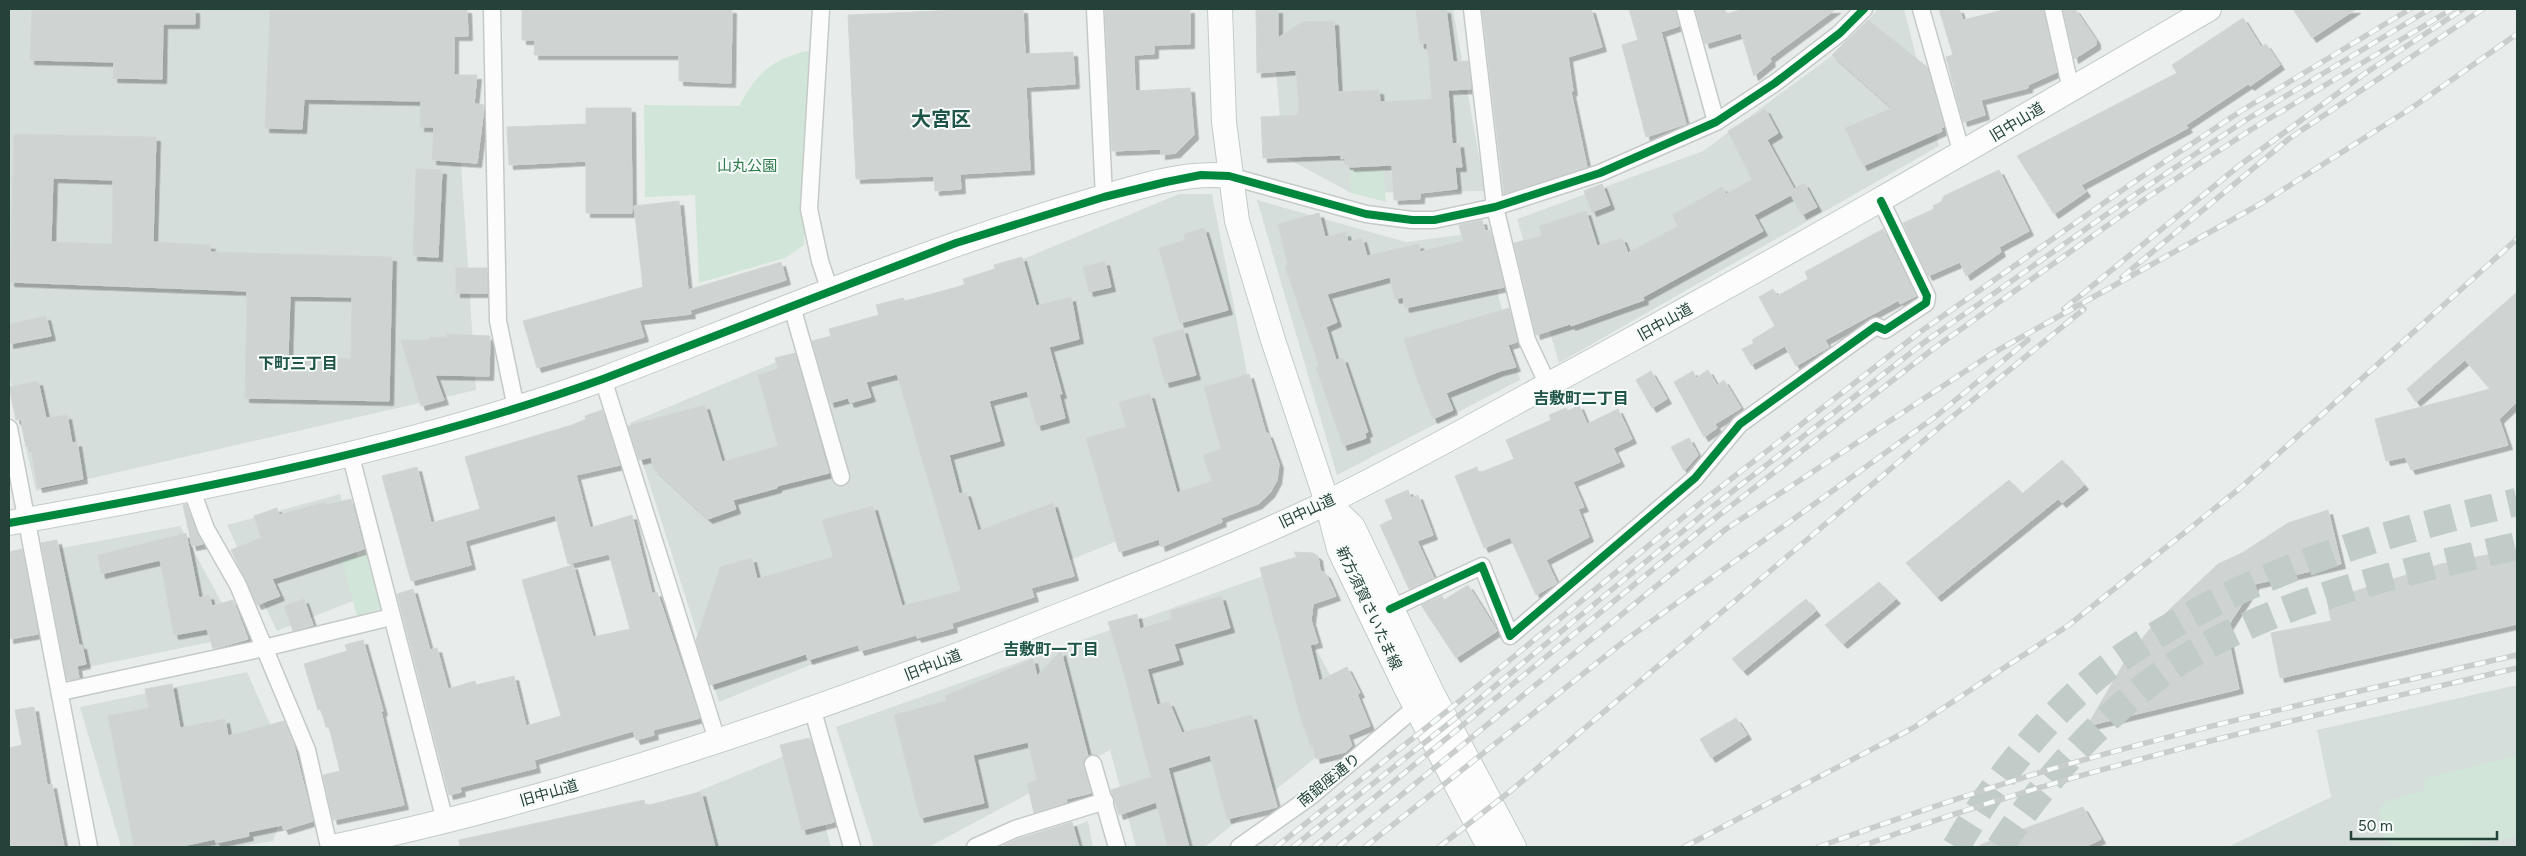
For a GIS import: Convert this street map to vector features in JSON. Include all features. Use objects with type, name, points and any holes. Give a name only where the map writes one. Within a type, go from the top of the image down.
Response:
[{"type":"main road","points":[[1220,9],[1220,65],[1229,176],[1237,221],[1249,266],[1327,502]]},
{"type":"main road","name":"旧中山道","points":[[333,847],[445,821],[550,792],[812,708],[895,679],[1135,586],[1327,502],[1548,385],[1881,201],[2209,9]]},
{"type":"main road","points":[[18,521],[191,488],[350,453],[446,429],[603,379],[956,243],[1104,197],[1201,175],[1229,176]]},
{"type":"main road","name":"新方須賀さいたま線","points":[[1327,502],[1352,527],[1432,693],[1514,847]]},
{"type":"main road","name":"新方須賀さいたま線","points":[[1327,502],[1339,549],[1416,707],[1490,847]]},
{"type":"street","points":[[492,9],[498,321],[516,408]]},
{"type":"street","points":[[821,9],[809,208],[820,261],[830,291]]},
{"type":"street","points":[[1095,9],[1104,197]]},
{"type":"street","points":[[1472,9],[1495,207],[1527,340],[1548,385]]},
{"type":"street","points":[[1685,9],[1716,122]]},
{"type":"street","points":[[1229,176],[1366,214],[1412,220],[1434,220],[1495,207],[1600,173],[1716,122],[1775,83],[1840,33],[1864,9]]},
{"type":"street","points":[[1921,9],[1962,154]]},
{"type":"street","points":[[2053,9],[2072,90]]},
{"type":"street","points":[[1390,609],[1482,566],[1510,636],[1695,478],[1740,424],[1876,326],[1885,330],[1926,303],[1927,296],[1881,201]]},
{"type":"street","points":[[792,307],[841,477]]},
{"type":"street","points":[[603,379],[717,740]]},
{"type":"street","points":[[9,428],[18,521],[61,692],[89,847]]},
{"type":"street","points":[[350,453],[445,821]]},
{"type":"street","points":[[191,488],[199,514],[238,585],[307,750],[329,847]]},
{"type":"street","points":[[61,692],[264,648],[391,617]]},
{"type":"street","name":"南銀座通り","points":[[1239,847],[1310,796],[1416,707]]},
{"type":"street","points":[[812,708],[852,847]]},
{"type":"street","points":[[1093,764],[1117,847]]},
{"type":"street","points":[[975,847],[1015,829],[1104,801]]},
{"type":"shaded area","points":[[9,9],[451,9],[476,390],[36,491],[9,376]]},
{"type":"shaded area","points":[[1271,9],[1453,9],[1485,191],[1351,193],[1283,156]]},
{"type":"shaded area","points":[[1878,9],[1904,9],[1939,146],[1559,363],[1517,219],[1703,151],[1845,46]]},
{"type":"shaded area","points":[[1179,194],[1212,194],[1268,480],[719,702],[630,423]]},
{"type":"shaded area","points":[[1257,200],[1406,242],[1482,232],[1520,380],[1337,475]]},
{"type":"shaded area","points":[[340,494],[368,595],[277,631],[227,525]]},
{"type":"shaded area","points":[[180,526],[240,636],[74,670],[56,549]]},
{"type":"shaded area","points":[[1274,572],[1357,724],[1205,847],[1136,847],[1110,750],[929,847],[874,847],[836,727]]},
{"type":"shaded area","points":[[247,672],[294,778],[273,841],[235,847],[121,847],[80,707]]},
{"type":"shaded area","points":[[2517,685],[2517,847],[2228,847],[2331,797],[2317,730]]},
{"type":"shaded area","points":[[804,748],[831,847],[496,847],[694,793]]},
{"type":"shaded area","points":[[1088,821],[1093,847],[1020,847]]},
{"type":"green space","name":"山丸公園","points":[[811,50],[804,245],[785,258],[699,283],[695,195],[645,197],[644,105],[739,106],[753,84],[768,68],[776,62]]},
{"type":"green space","points":[[1350,170],[1383,170],[1386,202],[1351,193]]},
{"type":"green space","points":[[369,553],[384,608],[357,616],[342,561]]},
{"type":"green space","points":[[2517,756],[2517,836],[2468,845],[2431,848],[2398,845],[2385,840],[2379,811],[2385,802],[2424,790],[2425,778]]},
{"type":"building","points":[[32,9],[195,9],[195,24],[163,24],[162,79],[113,78],[114,62],[30,60]]},
{"type":"building","points":[[270,9],[467,9],[468,36],[454,36],[454,75],[477,75],[474,104],[484,105],[484,107],[477,163],[432,160],[434,127],[420,127],[421,101],[304,99],[302,129],[265,128]]},
{"type":"building","points":[[522,9],[732,9],[731,83],[679,81],[679,55],[534,55],[535,40],[522,40]]},
{"type":"building","points":[[1023,9],[1025,54],[1073,52],[1075,84],[1026,87],[1030,170],[960,174],[961,189],[935,191],[934,176],[856,179],[848,15]]},
{"type":"building","points":[[1105,9],[1190,9],[1190,44],[1154,45],[1154,54],[1134,55],[1135,91],[1190,88],[1194,135],[1176,153],[1161,155],[1161,149],[1112,151]]},
{"type":"building","points":[[1256,9],[1278,9],[1278,38],[1302,22],[1334,21],[1338,92],[1379,90],[1380,102],[1432,99],[1427,43],[1420,44],[1416,9],[1446,9],[1453,62],[1468,61],[1471,89],[1448,90],[1452,144],[1459,143],[1462,167],[1455,167],[1457,189],[1420,193],[1420,199],[1394,200],[1392,165],[1350,167],[1346,165],[1345,158],[1341,159],[1341,155],[1263,158],[1261,117],[1298,115],[1299,104],[1296,70],[1257,73]]},
{"type":"building","points":[[1482,9],[1591,9],[1602,47],[1568,57],[1573,91],[1571,92],[1587,167],[1504,194]]},
{"type":"building","points":[[1629,9],[1675,9],[1679,26],[1661,32],[1686,124],[1646,137],[1622,45],[1638,40]]},
{"type":"building","points":[[1695,9],[1724,9],[1727,14],[1743,9],[1836,9],[1770,58],[1771,62],[1754,76],[1741,33],[1705,44]]},
{"type":"building","points":[[1939,9],[1959,9],[1963,20],[2007,9],[2043,9],[2057,72],[2028,85],[2028,88],[1981,100],[1985,115],[1963,122],[1946,57],[1953,55]]},
{"type":"building","points":[[2063,9],[2075,9],[2096,40],[2096,45],[2074,59]]},
{"type":"building","points":[[2293,9],[2356,9],[2312,38]]},
{"type":"building","points":[[2243,18],[2261,47],[2266,44],[2280,65],[2250,86],[2248,84],[2186,125],[2188,128],[2081,185],[2086,192],[2054,214],[2017,156],[2177,73],[2172,65]]},
{"type":"building","points":[[1868,20],[1927,67],[1944,127],[1941,128],[1942,131],[1863,166],[1845,128],[1892,108],[1832,55]]},
{"type":"building","points":[[586,108],[631,108],[632,213],[586,213],[586,161],[509,165],[507,127],[586,124]]},
{"type":"building","points":[[1765,109],[1778,133],[1767,140],[1794,189],[1804,183],[1817,207],[1802,215],[1791,195],[1754,215],[1763,231],[1643,297],[1644,300],[1571,326],[1570,324],[1536,335],[1514,243],[1542,236],[1539,226],[1586,211],[1597,246],[1622,238],[1628,253],[1678,226],[1672,215],[1722,187],[1726,194],[1752,180],[1728,131]]},
{"type":"building","points":[[14,134],[156,137],[153,242],[211,245],[210,252],[392,257],[389,401],[245,398],[247,291],[10,282]],"holes":[[[53,178],[113,180],[112,244],[51,242]],[[290,296],[352,297],[351,359],[288,358]]]},
{"type":"building","points":[[416,169],[442,170],[438,257],[413,256]]},
{"type":"building","points":[[1999,170],[2029,231],[1999,247],[2001,252],[1966,276],[1960,262],[1928,276],[1903,223],[1934,209],[1933,206],[1941,202],[1944,196]]},
{"type":"building","points":[[1602,184],[1610,205],[1592,212],[1584,191]]},
{"type":"building","points":[[679,201],[688,290],[781,262],[786,280],[690,310],[691,314],[639,320],[644,337],[537,368],[523,321],[643,287],[634,206]]},
{"type":"building","points":[[1319,213],[1325,237],[1346,232],[1348,242],[1362,238],[1367,256],[1419,244],[1420,252],[1463,241],[1459,225],[1482,220],[1485,231],[1490,230],[1504,287],[1405,308],[1403,297],[1395,299],[1390,277],[1327,294],[1337,322],[1326,327],[1336,360],[1343,358],[1368,432],[1365,433],[1366,438],[1343,446],[1316,367],[1319,366],[1285,266],[1288,265],[1278,224]]},
{"type":"building","points":[[1204,228],[1228,310],[1180,323],[1159,248],[1185,240],[1184,234]]},
{"type":"building","points":[[1883,229],[1916,296],[1900,304],[1899,300],[1825,340],[1829,347],[1796,366],[1785,346],[1751,365],[1742,349],[1754,343],[1752,340],[1775,326],[1759,297],[1773,289],[1777,296],[1808,279],[1805,272]]},
{"type":"building","points":[[1022,257],[1036,306],[1071,297],[1079,339],[1049,347],[1062,394],[1059,394],[1065,418],[1037,426],[1027,391],[989,401],[1000,441],[949,455],[959,494],[966,492],[978,531],[1053,503],[1074,576],[1031,588],[1034,597],[952,623],[953,628],[917,638],[916,635],[860,651],[858,645],[808,660],[806,654],[710,685],[696,641],[720,567],[752,558],[757,579],[833,557],[822,520],[873,506],[902,606],[961,591],[897,374],[866,382],[871,397],[850,403],[848,398],[830,403],[812,341],[831,336],[829,329],[879,315],[876,305],[903,298],[905,301],[965,285],[963,279],[995,269],[994,265]]},
{"type":"building","points":[[1105,261],[1111,287],[1089,292],[1083,267]]},
{"type":"building","points":[[456,268],[487,268],[487,293],[456,293]]},
{"type":"building","points":[[2517,292],[2517,402],[2499,419],[2508,445],[2411,470],[2405,457],[2386,461],[2375,419],[2490,389],[2465,360],[2416,402],[2407,389]]},
{"type":"building","points":[[1509,308],[1517,342],[1508,345],[1516,367],[1500,371],[1446,393],[1453,410],[1433,419],[1404,339]]},
{"type":"building","points":[[46,316],[51,336],[9,344],[9,324]]},
{"type":"building","points":[[1183,329],[1196,375],[1165,383],[1153,338]]},
{"type":"building","points":[[447,334],[490,336],[489,376],[435,375],[444,400],[421,406],[401,340],[429,340],[430,337],[447,338]]},
{"type":"building","points":[[795,353],[829,473],[777,486],[777,488],[733,500],[736,509],[708,519],[654,469],[651,457],[639,460],[628,426],[705,405],[722,462],[778,446],[758,375],[778,369],[775,358]]},
{"type":"building","points":[[1708,370],[1717,385],[1724,380],[1741,408],[1715,424],[1717,428],[1704,437],[1674,382],[1693,371],[1696,378]]},
{"type":"building","points":[[1651,371],[1667,399],[1652,408],[1636,380]]},
{"type":"building","points":[[1249,374],[1266,434],[1268,433],[1279,464],[1277,480],[1270,493],[1258,504],[1221,518],[1222,522],[1161,547],[1159,539],[1119,552],[1086,438],[1126,427],[1119,402],[1150,394],[1177,493],[1212,481],[1203,455],[1221,449],[1204,387]]},
{"type":"building","points":[[38,381],[46,418],[67,415],[72,443],[77,442],[83,479],[38,488],[30,446],[26,447],[21,419],[16,420],[9,387]]},
{"type":"building","points":[[1579,405],[1587,424],[1618,409],[1632,439],[1613,448],[1620,462],[1573,482],[1584,507],[1578,509],[1589,537],[1546,560],[1557,583],[1536,595],[1510,537],[1484,548],[1455,476],[1477,467],[1479,473],[1514,459],[1506,440],[1551,420],[1549,415],[1566,408],[1568,411]]},
{"type":"building","points":[[602,410],[620,465],[576,475],[590,528],[632,515],[652,594],[657,592],[700,718],[653,730],[654,735],[636,740],[633,731],[534,760],[536,768],[460,787],[461,792],[449,795],[397,594],[413,589],[430,650],[437,648],[448,689],[475,681],[476,685],[514,676],[526,726],[561,716],[522,580],[573,565],[593,637],[630,629],[609,554],[568,564],[555,515],[465,541],[471,565],[411,581],[382,476],[417,467],[431,523],[480,509],[465,457],[572,425],[586,419],[585,416]]},
{"type":"building","points":[[1689,438],[1698,455],[1684,471],[1671,447]]},
{"type":"building","points":[[2062,460],[2084,485],[2062,503],[2058,499],[1937,597],[1906,563],[2009,480],[2022,494]]},
{"type":"building","points":[[1408,490],[1411,498],[1418,495],[1433,535],[1417,541],[1434,578],[1409,589],[1380,525],[1393,519],[1385,500]]},
{"type":"building","points":[[351,499],[364,549],[272,579],[280,596],[257,605],[231,550],[261,538],[254,516],[277,508],[279,515],[325,502],[326,505]]},
{"type":"building","points":[[186,504],[203,544],[192,546],[183,505]]},
{"type":"building","points":[[2328,510],[2341,564],[2255,584],[2226,629],[2239,689],[2087,726],[2128,656],[2153,625],[2218,564],[2242,553],[2288,523]]},
{"type":"building","points":[[186,533],[199,598],[209,595],[212,606],[233,600],[248,639],[213,649],[207,629],[174,635],[160,560],[101,574],[98,555]]},
{"type":"building","points":[[57,540],[79,645],[82,645],[86,664],[77,666],[79,678],[67,680],[41,543]]},
{"type":"building","points":[[22,549],[38,634],[9,639],[9,552]]},
{"type":"building","points":[[2517,549],[2517,624],[2280,678],[2271,633],[2331,621],[2327,600],[2441,564]]},
{"type":"building","points":[[1294,552],[1313,553],[1318,556],[1320,570],[1326,574],[1336,596],[1313,604],[1311,620],[1318,643],[1310,645],[1319,681],[1347,667],[1360,693],[1357,694],[1370,726],[1348,735],[1352,746],[1345,752],[1316,759],[1313,747],[1311,747],[1303,726],[1260,568],[1297,557]]},
{"type":"building","points":[[1879,582],[1896,599],[1843,644],[1825,625]]},
{"type":"building","points":[[1468,585],[1497,631],[1456,658],[1421,605],[1442,596],[1444,600]]},
{"type":"building","points":[[1221,596],[1230,628],[1174,644],[1179,660],[1147,669],[1157,705],[1169,702],[1182,733],[1252,715],[1277,807],[1227,819],[1210,755],[1168,768],[1189,847],[1168,847],[1156,802],[1119,815],[1111,790],[1151,777],[1123,670],[1108,622],[1137,614],[1140,629],[1172,619],[1170,611]]},
{"type":"building","points":[[304,599],[313,625],[293,631],[284,606]]},
{"type":"building","points":[[1806,599],[1816,611],[1743,671],[1732,659]]},
{"type":"building","points":[[363,640],[383,711],[381,712],[404,805],[333,820],[323,775],[340,771],[329,727],[326,727],[321,709],[318,710],[304,664],[347,651],[345,645]]},
{"type":"building","points":[[1061,651],[1088,756],[1083,761],[1083,766],[1091,793],[1066,799],[1067,802],[1034,813],[1027,783],[1037,780],[1028,742],[973,755],[984,803],[920,818],[894,715],[947,701],[945,696],[1033,659],[1037,676]]},
{"type":"building","points":[[172,684],[180,728],[225,719],[228,736],[284,721],[293,742],[313,821],[284,830],[282,825],[248,832],[249,836],[216,843],[215,839],[178,847],[134,847],[108,716],[149,708],[145,689]]},
{"type":"building","points":[[34,707],[47,785],[52,784],[64,847],[9,847],[9,748],[22,745],[15,710]]},
{"type":"building","points":[[1736,718],[1747,735],[1711,758],[1700,739]]},
{"type":"building","points":[[810,738],[834,822],[802,830],[780,745]]},
{"type":"building","points":[[701,792],[715,847],[460,847],[459,840],[644,800],[645,806]]},
{"type":"building","points":[[2083,807],[2101,839],[2085,847],[1980,847],[1980,845]]},
{"type":"building","points":[[1072,822],[1079,847],[1005,847],[1004,845],[1018,839]]},
{"type":"tunnel","points":[[1956,847],[1998,783],[2046,724],[2093,679],[2147,641],[2211,604],[2295,567],[2339,551],[2427,524],[2517,502]]},
{"type":"tunnel","points":[[2000,847],[2041,791],[2090,735],[2146,686],[2204,647],[2278,613],[2357,586],[2517,546]]},
{"type":"railway","points":[[1276,847],[1461,700],[1704,500],[1920,332],[2131,184],[2241,111],[2410,9]]},
{"type":"railway","points":[[1293,847],[1467,709],[1711,508],[1926,341],[2137,193],[2246,120],[2430,9]]},
{"type":"railway","points":[[1314,847],[1718,516],[1933,349],[2142,201],[2252,129],[2452,9]]},
{"type":"railway","points":[[2064,309],[2240,165],[2364,74],[2463,9]]},
{"type":"railway","points":[[2122,277],[2290,138],[2483,9]]},
{"type":"railway","points":[[1338,847],[1726,529],[1993,353],[2262,203],[2413,107],[2517,34]]},
{"type":"railway","points":[[1684,847],[1913,728],[2069,625],[2239,489],[2517,239]]},
{"type":"railway","points":[[1439,847],[1513,789],[1941,426],[2084,309]]},
{"type":"railway","points":[[1365,847],[1627,639],[1935,417],[2028,340]]},
{"type":"railway","points":[[1818,847],[1970,795],[2118,750],[2517,655]]},
{"type":"railway","points":[[1859,847],[2021,793],[2103,769],[2185,747],[2517,668]]},
{"type":"cycle path","points":[[9,523],[309,464],[458,426],[531,404],[603,379],[956,243],[1104,197],[1166,182],[1201,175],[1229,176],[1366,214],[1412,220],[1434,220],[1495,207],[1600,173],[1716,122],[1775,83],[1840,33],[1864,9]]},
{"type":"cycle path","points":[[1390,609],[1482,566],[1510,636],[1695,478],[1740,424],[1876,326],[1885,330],[1926,303],[1927,296],[1881,201]]},
{"type":"district","name":"大宮区","points":[[941,119]]},
{"type":"district","name":"下町三丁目","points":[[298,363]]},
{"type":"district","name":"吉敷町二丁目","points":[[1581,398]]},
{"type":"district","name":"吉敷町一丁目","points":[[1051,649]]}]
